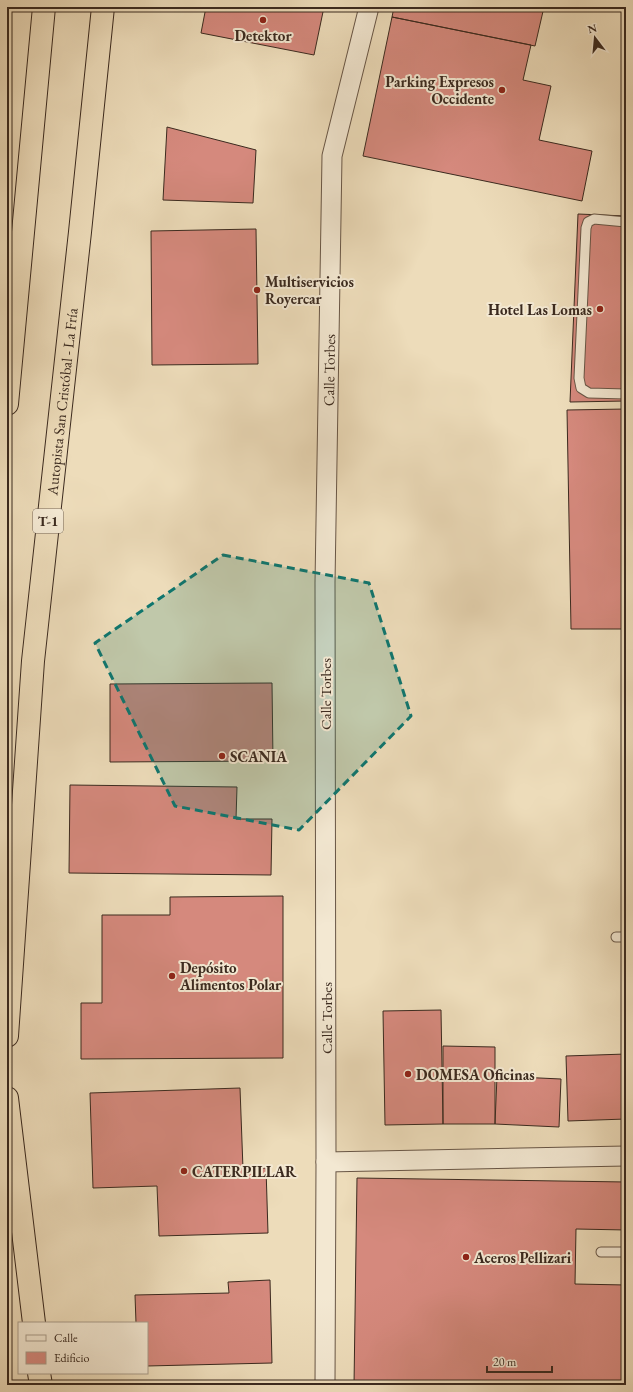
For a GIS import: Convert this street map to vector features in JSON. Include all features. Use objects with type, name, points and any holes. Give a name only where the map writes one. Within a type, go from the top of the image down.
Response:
[{"type":"highway","points":[[7,404],[44,7]]},
{"type":"highway","name":"Autopista San Cristóbal - La Fría","points":[[7,1036],[33,661],[103,7]]},
{"type":"highway","points":[[7,1098],[34,1322]]},
{"type":"highway","points":[[39,1374],[41,1385]]},
{"type":"street","name":"Calle Torbes","points":[[325,1385],[325,583],[332,156],[369,7]]},
{"type":"street","points":[[326,1162],[626,1156]]},
{"type":"lane","points":[[626,222],[594,219],[588,222],[586,228],[579,378],[581,388],[589,393],[626,394]]},
{"type":"lane","points":[[616,937],[626,937]]},
{"type":"lane","points":[[601,1252],[626,1252]]},
{"type":"highlighted area","points":[[223,555],[369,583],[411,716],[299,830],[175,806],[95,643]]},
{"type":"building","name":"Detektor","points":[[206,7],[324,7],[314,55],[201,33]]},
{"type":"building","points":[[394,7],[544,7],[535,46],[392,17]]},
{"type":"building","points":[[392,17],[531,45],[523,80],[551,86],[539,140],[592,151],[582,201],[363,156]]},
{"type":"building","points":[[167,127],[256,150],[253,203],[163,200]]},
{"type":"building","name":"Hotel Las Lomas","points":[[578,214],[626,216],[626,401],[570,402]]},
{"type":"building","points":[[256,229],[258,364],[152,365],[151,231]]},
{"type":"building","points":[[626,409],[626,629],[571,629],[567,410]]},
{"type":"building","points":[[272,683],[273,761],[110,762],[110,684]]},
{"type":"building","points":[[70,785],[237,787],[236,819],[272,819],[271,875],[69,873]]},
{"type":"building","points":[[283,896],[283,1058],[81,1059],[81,1003],[102,1003],[102,915],[170,915],[170,897]]},
{"type":"building","points":[[441,1010],[443,1124],[385,1125],[383,1011]]},
{"type":"building","points":[[443,1046],[495,1047],[495,1124],[443,1124]]},
{"type":"building","points":[[626,1054],[626,1119],[568,1121],[566,1056]]},
{"type":"building","points":[[497,1076],[561,1079],[559,1127],[495,1124]]},
{"type":"building","points":[[240,1088],[243,1169],[266,1168],[268,1233],[159,1236],[157,1186],[93,1188],[90,1093]]},
{"type":"building","name":"Aceros Pellizari","points":[[357,1178],[626,1182],[626,1230],[576,1229],[575,1284],[626,1285],[626,1385],[354,1385]]},
{"type":"building","points":[[270,1280],[272,1363],[148,1366],[148,1322],[136,1322],[135,1295],[229,1293],[228,1282]]},
{"type":"building","points":[[103,1383],[237,1383],[237,1385],[103,1385]]},
{"type":"place","name":"Detektor","points":[[263,20]]},
{"type":"place","name":"Parking Expresos Occidente","points":[[502,90]]},
{"type":"place","name":"Multiservicios Royercar","points":[[257,290]]},
{"type":"place","name":"Hotel Las Lomas","points":[[600,309]]},
{"type":"place","name":"SCANIA","points":[[222,756]]},
{"type":"place","name":"Depósito Alimentos Polar","points":[[172,976]]},
{"type":"place","name":"DOMESA Oficinas","points":[[408,1074]]},
{"type":"place","name":"CATERPILLAR","points":[[184,1171]]},
{"type":"place","name":"Aceros Pellizari","points":[[466,1257]]}]
